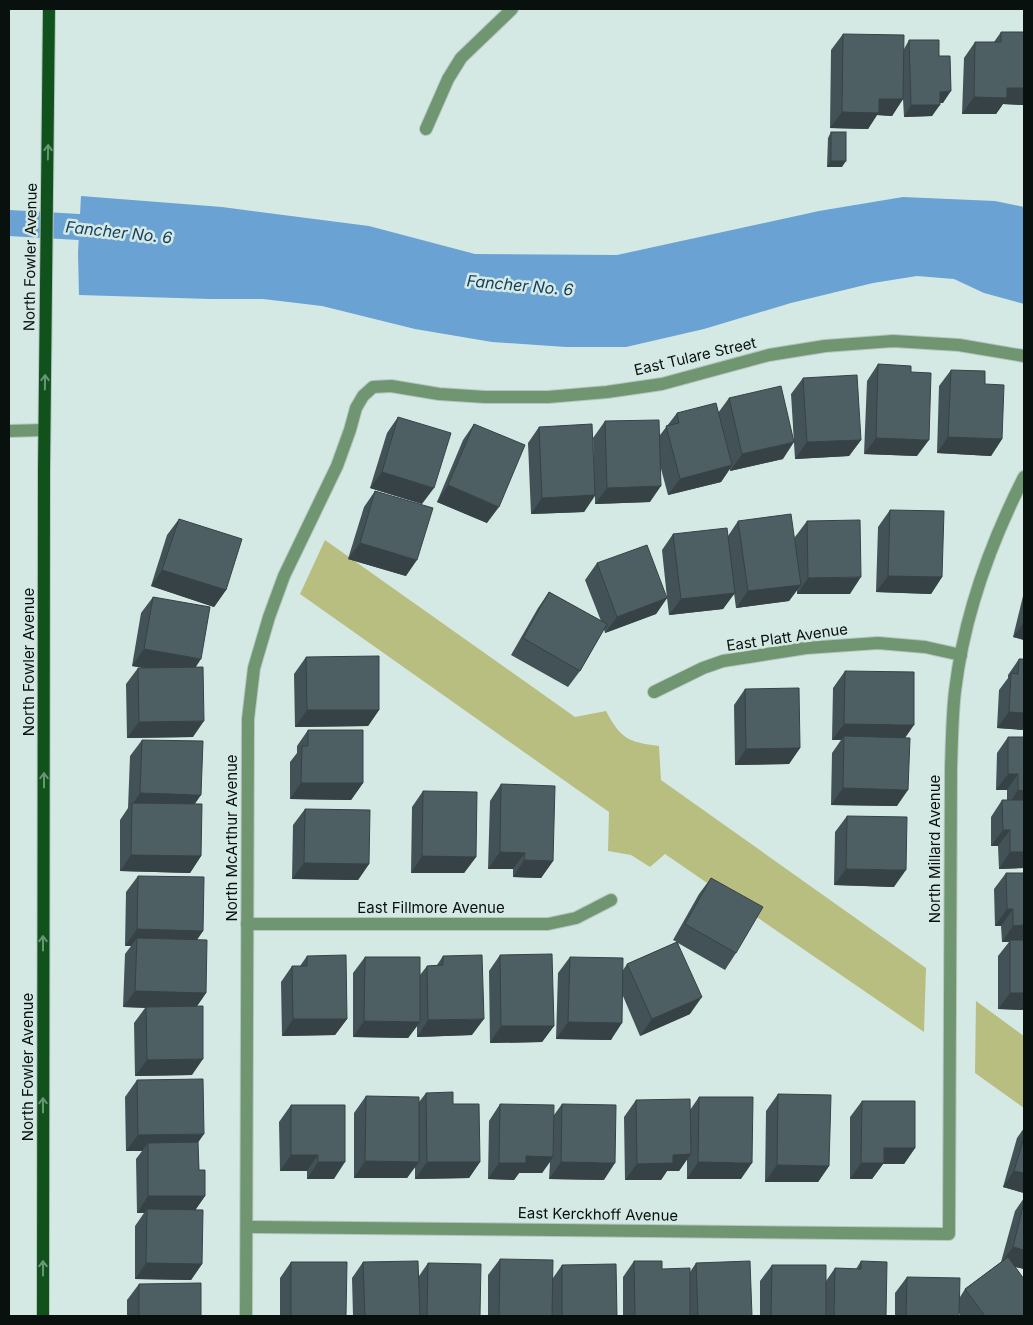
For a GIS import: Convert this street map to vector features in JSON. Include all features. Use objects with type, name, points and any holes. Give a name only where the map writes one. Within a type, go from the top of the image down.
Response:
[{"type":"main road","name":"North Fowler Avenue","points":[[43,1316],[44,430],[49,9]]},
{"type":"street","points":[[426,129],[448,79],[461,58],[512,9]]},
{"type":"street","name":"East Tulare Street","points":[[374,387],[391,386],[439,394],[485,397],[548,397],[607,392],[662,384],[769,355],[825,346],[893,341],[960,345],[1024,356]]},
{"type":"street","name":"North McArthur Avenue","points":[[246,1316],[248,1227],[248,719],[254,668],[269,617],[284,576],[337,466],[356,408],[363,396],[374,387]]},
{"type":"street","points":[[9,431],[44,430]]},
{"type":"street","name":"North Millard Avenue","points":[[949,1234],[950,767],[955,691],[968,620],[985,564],[1024,477]]},
{"type":"street","name":"East Platt Avenue","points":[[654,692],[702,668],[723,661],[806,648],[878,643],[925,647],[961,655]]},
{"type":"street","name":"East Fillmore Avenue","points":[[247,924],[548,924],[576,918],[611,900]]},
{"type":"street","name":"East Kerckhoff Avenue","points":[[248,1227],[949,1234]]},
{"type":"green space","points":[[325,540],[575,717],[606,711],[616,728],[626,738],[640,743],[659,746],[661,780],[926,968],[924,1032],[665,854],[650,867],[631,855],[608,851],[609,812],[300,594]]},
{"type":"green space","points":[[976,1001],[1024,1036],[1024,1108],[975,1073]]},
{"type":"water","points":[[81,196],[222,207],[369,226],[475,254],[617,255],[819,211],[903,197],[995,201],[1024,207],[1024,304],[984,293],[954,279],[917,276],[873,283],[791,303],[704,329],[626,347],[566,347],[492,342],[415,329],[322,306],[263,299],[79,295],[78,253]]},
{"type":"building","points":[[1001,32],[1024,32],[1024,88],[1007,88],[1007,98],[974,97],[975,42],[1001,42]]},
{"type":"building","points":[[843,34],[904,35],[903,99],[879,99],[879,113],[842,112]]},
{"type":"building","points":[[909,40],[939,40],[939,56],[950,56],[951,91],[940,92],[940,105],[911,105]]},
{"type":"building","points":[[831,132],[846,132],[846,161],[831,161]]},
{"type":"building","points":[[878,364],[911,366],[911,372],[931,373],[929,440],[876,438]]},
{"type":"building","points":[[951,370],[985,371],[985,384],[1004,385],[1002,439],[948,437]]},
{"type":"building","points":[[857,375],[861,440],[807,442],[803,378]]},
{"type":"building","points":[[781,386],[794,442],[742,454],[729,398]]},
{"type":"building","points":[[716,403],[732,465],[680,479],[666,426],[679,423],[677,413]]},
{"type":"building","points":[[398,417],[451,433],[434,488],[382,472]]},
{"type":"building","points":[[659,420],[661,486],[607,488],[605,421]]},
{"type":"building","points":[[474,424],[525,445],[499,507],[448,485]]},
{"type":"building","points":[[592,424],[595,495],[542,498],[539,427]]},
{"type":"building","points":[[375,491],[433,508],[417,560],[360,543]]},
{"type":"building","points":[[890,510],[944,511],[942,577],[888,576]]},
{"type":"building","points":[[791,514],[801,585],[748,591],[738,521]]},
{"type":"building","points":[[179,519],[242,539],[226,590],[162,570]]},
{"type":"building","points":[[860,520],[861,577],[808,578],[807,521]]},
{"type":"building","points":[[727,528],[735,593],[681,599],[673,534]]},
{"type":"building","points":[[647,545],[667,598],[617,617],[597,563]]},
{"type":"building","points":[[549,592],[607,624],[580,671],[523,638]]},
{"type":"building","points":[[153,597],[210,607],[201,659],[144,649]]},
{"type":"building","points":[[379,656],[379,710],[307,710],[306,657]]},
{"type":"building","points":[[1019,659],[1024,659],[1024,713],[1009,712],[1011,673],[1018,674]]},
{"type":"building","points":[[203,667],[204,721],[139,722],[138,668]]},
{"type":"building","points":[[845,671],[914,672],[914,725],[844,724]]},
{"type":"building","points":[[799,688],[800,748],[746,749],[745,689]]},
{"type":"building","points":[[308,730],[363,730],[363,783],[301,783],[302,746],[308,746]]},
{"type":"building","points":[[844,736],[910,738],[908,790],[843,788]]},
{"type":"building","points":[[1008,737],[1024,737],[1024,791],[1018,790],[1018,774],[1008,774]]},
{"type":"building","points":[[142,740],[203,741],[201,795],[140,793]]},
{"type":"building","points":[[501,784],[555,786],[553,861],[524,860],[525,853],[500,852]]},
{"type":"building","points":[[423,791],[477,792],[476,857],[422,856]]},
{"type":"building","points":[[1002,800],[1024,800],[1024,852],[1010,852],[1010,830],[1003,830]]},
{"type":"building","points":[[132,803],[202,804],[201,856],[131,855]]},
{"type":"building","points":[[305,809],[370,810],[369,864],[304,863]]},
{"type":"building","points":[[847,816],[907,817],[906,870],[846,869]]},
{"type":"building","points":[[1006,873],[1024,873],[1024,925],[1013,926],[1013,909],[1007,909]]},
{"type":"building","points":[[138,876],[204,877],[203,931],[137,929]]},
{"type":"building","points":[[711,878],[763,907],[736,953],[685,924]]},
{"type":"building","points":[[137,938],[207,940],[206,993],[135,991]]},
{"type":"building","points":[[1010,940],[1024,940],[1024,993],[1010,993]]},
{"type":"building","points":[[677,942],[702,997],[652,1019],[627,964]]},
{"type":"building","points":[[552,954],[554,1026],[501,1026],[500,955]]},
{"type":"building","points":[[346,955],[347,1019],[293,1019],[292,966],[307,966],[307,956]]},
{"type":"building","points":[[482,955],[484,1019],[428,1020],[427,966],[443,965],[443,956]]},
{"type":"building","points":[[365,957],[420,957],[420,1022],[364,1021]]},
{"type":"building","points":[[570,957],[623,958],[622,1023],[568,1022]]},
{"type":"building","points":[[203,1006],[203,1059],[147,1060],[146,1007]]},
{"type":"building","points":[[203,1079],[204,1134],[138,1135],[137,1080]]},
{"type":"building","points":[[453,1092],[453,1104],[479,1104],[480,1162],[427,1162],[426,1093]]},
{"type":"building","points":[[778,1094],[831,1095],[829,1166],[777,1165]]},
{"type":"building","points":[[366,1096],[419,1097],[419,1162],[365,1161]]},
{"type":"building","points":[[699,1097],[753,1097],[752,1163],[698,1162]]},
{"type":"building","points":[[690,1099],[691,1154],[673,1155],[673,1163],[637,1164],[636,1100]]},
{"type":"building","points":[[862,1101],[915,1101],[915,1148],[884,1148],[884,1163],[861,1163]]},
{"type":"building","points":[[500,1104],[554,1105],[553,1157],[526,1156],[526,1163],[499,1163]]},
{"type":"building","points":[[562,1104],[616,1105],[615,1163],[561,1162]]},
{"type":"building","points":[[291,1105],[345,1105],[345,1162],[318,1162],[318,1155],[291,1155]]},
{"type":"building","points":[[1024,1137],[1024,1173],[1014,1171]]},
{"type":"building","points":[[198,1142],[199,1170],[205,1170],[205,1196],[148,1196],[148,1143]]},
{"type":"building","points":[[1024,1202],[1024,1250],[1013,1247]]},
{"type":"building","points":[[147,1209],[203,1210],[202,1264],[146,1263]]},
{"type":"building","points":[[1008,1257],[1024,1279],[1024,1316],[985,1316],[965,1289]]},
{"type":"building","points":[[500,1259],[553,1260],[552,1316],[499,1316]]},
{"type":"building","points":[[418,1261],[420,1316],[365,1316],[363,1262]]},
{"type":"building","points":[[634,1261],[662,1261],[662,1269],[690,1268],[690,1316],[635,1316]]},
{"type":"building","points":[[750,1261],[752,1316],[698,1316],[696,1263]]},
{"type":"building","points":[[861,1261],[887,1262],[886,1316],[834,1316],[835,1268],[861,1269]]},
{"type":"building","points":[[291,1262],[347,1262],[346,1316],[291,1316]]},
{"type":"building","points":[[428,1263],[481,1264],[480,1316],[427,1316]]},
{"type":"building","points":[[616,1264],[617,1316],[562,1316],[562,1265]]},
{"type":"building","points":[[772,1265],[826,1265],[826,1316],[771,1316]]},
{"type":"building","points":[[907,1277],[960,1278],[959,1316],[906,1316]]},
{"type":"building","points":[[201,1283],[201,1316],[139,1316],[139,1284]]},
{"type":"waterway","name":"Fancher No. 6","points":[[9,223],[115,231]]}]
